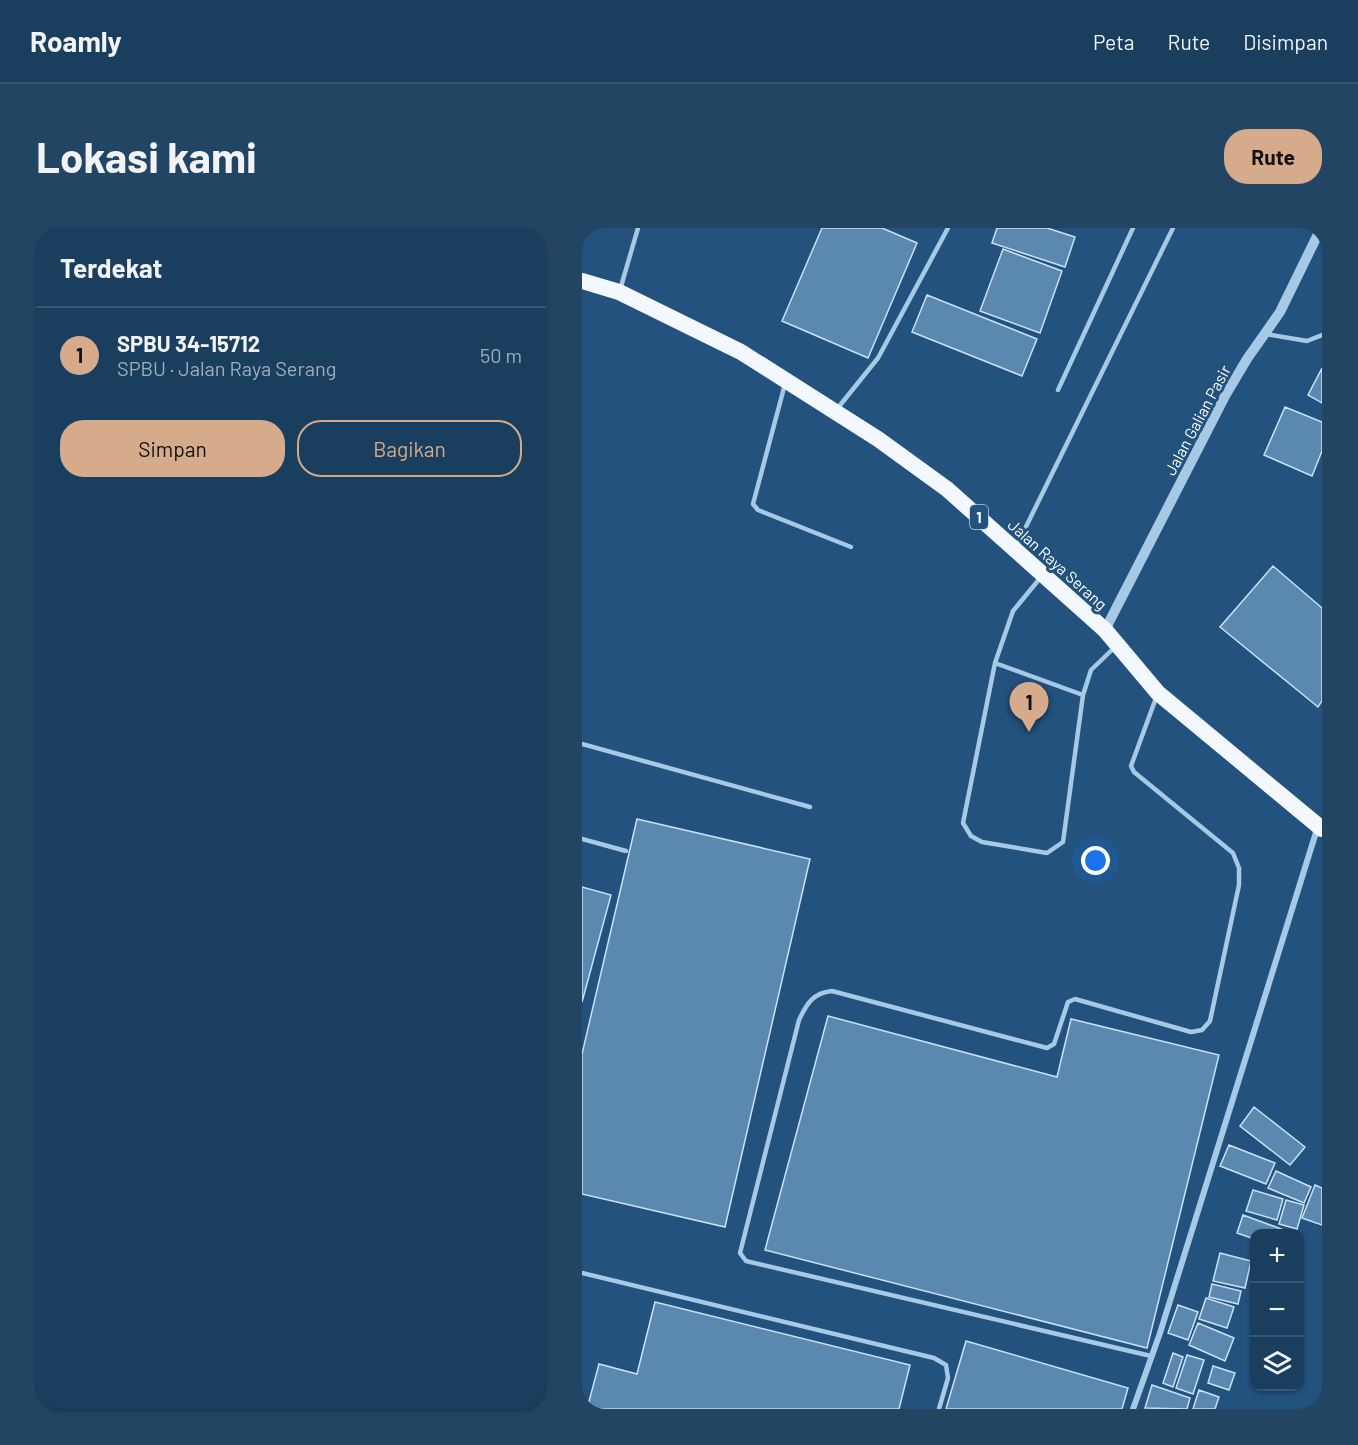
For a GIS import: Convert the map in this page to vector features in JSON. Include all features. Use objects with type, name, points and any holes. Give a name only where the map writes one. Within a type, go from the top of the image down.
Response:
[{"type":"highway","name":"Jalan Raya Serang","points":[[582,281],[619,292],[741,352],[836,411],[947,489],[1105,630],[1116,646],[1158,693],[1321,825]]},
{"type":"street","name":"Jalan Galian Pasir","points":[[1105,630],[1234,380],[1266,334],[1298,279],[1321,228]]},
{"type":"street","points":[[1133,1409],[1321,825]]},
{"type":"lane","points":[[619,292],[638,228]]},
{"type":"lane","points":[[836,411],[878,358],[948,228]]},
{"type":"lane","points":[[1058,390],[1133,228]]},
{"type":"lane","points":[[1014,549],[1173,228]]},
{"type":"lane","points":[[1266,334],[1307,341],[1322,335]]},
{"type":"lane","points":[[786,381],[753,504],[758,510],[851,547]]},
{"type":"lane","points":[[1043,575],[1013,612],[995,663],[963,823],[971,836],[982,842],[1047,853],[1063,842],[1083,695],[1091,670],[1116,646]]},
{"type":"lane","points":[[995,663],[1083,695]]},
{"type":"lane","points":[[1151,1356],[746,1260],[740,1253],[800,1020],[807,1005],[818,993],[832,991],[1047,1048],[1054,1044],[1068,1002],[1075,999],[1191,1032],[1202,1030],[1209,1021],[1239,885],[1239,868],[1233,853],[1134,772],[1131,766],[1158,693]]},
{"type":"lane","points":[[582,744],[810,807]]},
{"type":"lane","points":[[582,839],[626,851]]},
{"type":"lane","points":[[582,1273],[934,1358],[946,1365],[948,1378],[939,1409]]},
{"type":"building","points":[[822,228],[882,228],[917,243],[868,358],[782,321]]},
{"type":"building","points":[[997,228],[1047,228],[1075,237],[1065,267],[992,243]]},
{"type":"building","points":[[1003,249],[1062,271],[1040,333],[980,311]]},
{"type":"building","points":[[927,295],[1037,339],[1022,376],[912,332]]},
{"type":"building","points":[[1322,368],[1322,403],[1308,395]]},
{"type":"building","points":[[1285,407],[1322,422],[1322,451],[1312,476],[1264,455]]},
{"type":"building","points":[[1273,566],[1322,608],[1322,701],[1318,707],[1220,627]]},
{"type":"building","points":[[637,819],[810,859],[725,1227],[582,1194],[582,1054]]},
{"type":"building","points":[[582,887],[611,895],[582,1002]]},
{"type":"building","points":[[828,1016],[1057,1077],[1071,1019],[1219,1055],[1147,1348],[765,1250]]},
{"type":"building","points":[[1254,1107],[1305,1147],[1290,1165],[1240,1126]]},
{"type":"building","points":[[1229,1145],[1275,1163],[1266,1184],[1220,1166]]},
{"type":"building","points":[[1276,1171],[1311,1187],[1304,1203],[1268,1188]]},
{"type":"building","points":[[1315,1185],[1322,1188],[1322,1225],[1302,1218]]},
{"type":"building","points":[[1253,1190],[1283,1199],[1277,1220],[1246,1211]]},
{"type":"building","points":[[1286,1200],[1304,1205],[1297,1229],[1279,1224]]},
{"type":"building","points":[[1243,1215],[1281,1229],[1250,1229],[1250,1238],[1237,1233]]},
{"type":"building","points":[[1220,1253],[1250,1261],[1245,1288],[1213,1281]]},
{"type":"building","points":[[1212,1284],[1241,1291],[1238,1304],[1209,1297]]},
{"type":"building","points":[[1206,1298],[1234,1307],[1227,1328],[1199,1319]]},
{"type":"building","points":[[655,1302],[910,1365],[899,1409],[587,1409],[599,1364],[637,1374]]},
{"type":"building","points":[[1178,1305],[1198,1312],[1188,1340],[1168,1333]]},
{"type":"building","points":[[1198,1323],[1234,1338],[1225,1361],[1189,1345]]},
{"type":"building","points":[[966,1341],[1128,1388],[1122,1409],[946,1409]]},
{"type":"building","points":[[1173,1353],[1183,1357],[1173,1387],[1163,1383]]},
{"type":"building","points":[[1187,1355],[1204,1360],[1193,1394],[1176,1388]]},
{"type":"building","points":[[1213,1366],[1235,1373],[1229,1390],[1208,1383]]},
{"type":"building","points":[[1152,1385],[1190,1398],[1187,1409],[1145,1408]]},
{"type":"building","points":[[1199,1390],[1219,1397],[1215,1409],[1193,1409]]},
{"type":"place","name":"SPBU 34-15712","points":[[1029,732]]}]
